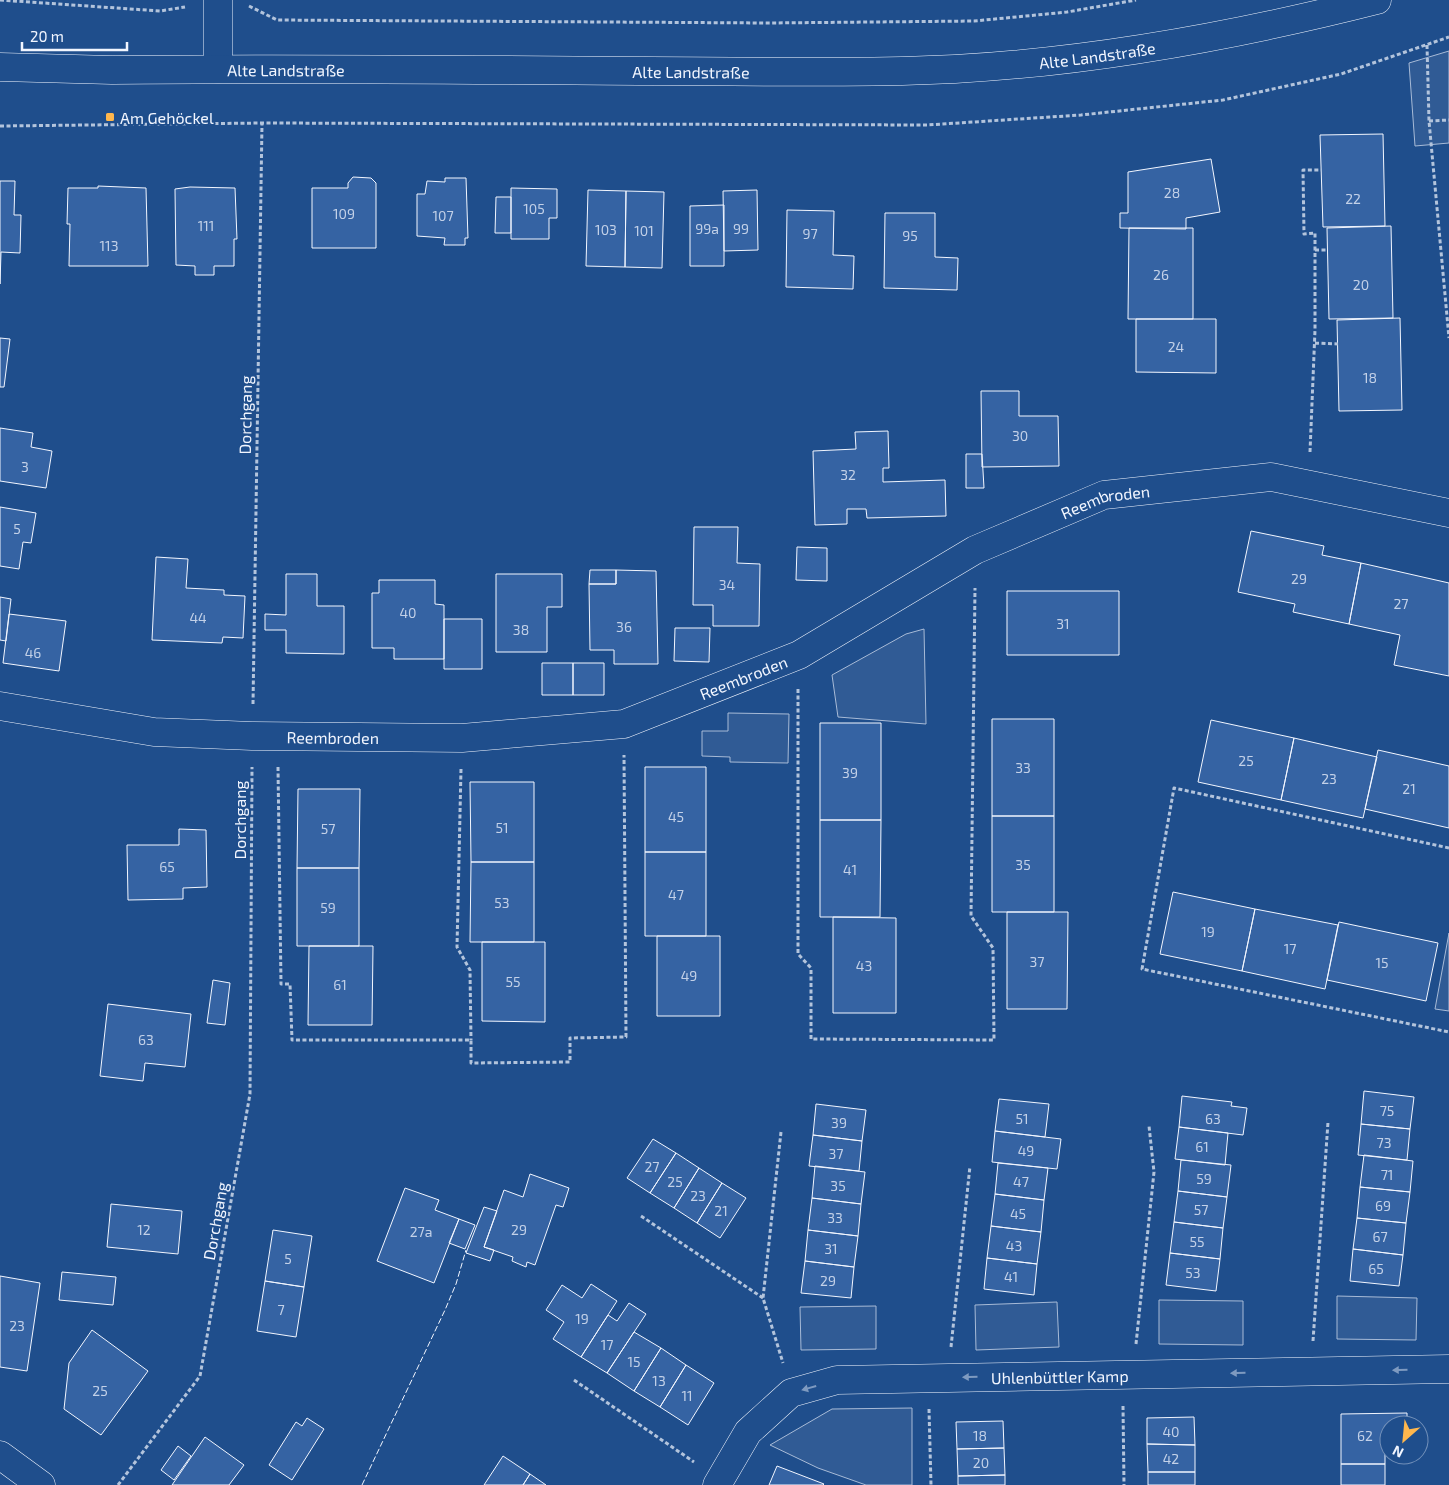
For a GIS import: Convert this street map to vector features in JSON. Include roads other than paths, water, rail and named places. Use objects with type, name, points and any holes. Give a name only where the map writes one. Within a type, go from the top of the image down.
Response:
[{"type":"street","name":"Alte Landstraße","points":[[0,67],[112,70],[822,71],[956,68],[1077,57],[1200,40],[1297,20],[1377,0]]},
{"type":"street","points":[[218,69],[230,3]]},
{"type":"street","name":"Reembroden","points":[[0,706],[154,732],[265,736],[462,738],[624,724],[798,655],[975,550],[1104,495],[1271,477],[1449,513]]},
{"type":"street","name":"Uhlenbüttler Kamp","points":[[718,1482],[748,1432],[792,1393],[837,1380],[1449,1369]]},
{"type":"street","points":[[0,1455],[41,1485]]},
{"type":"place","name":"Am Gehöckel","points":[[110,117]]}]
